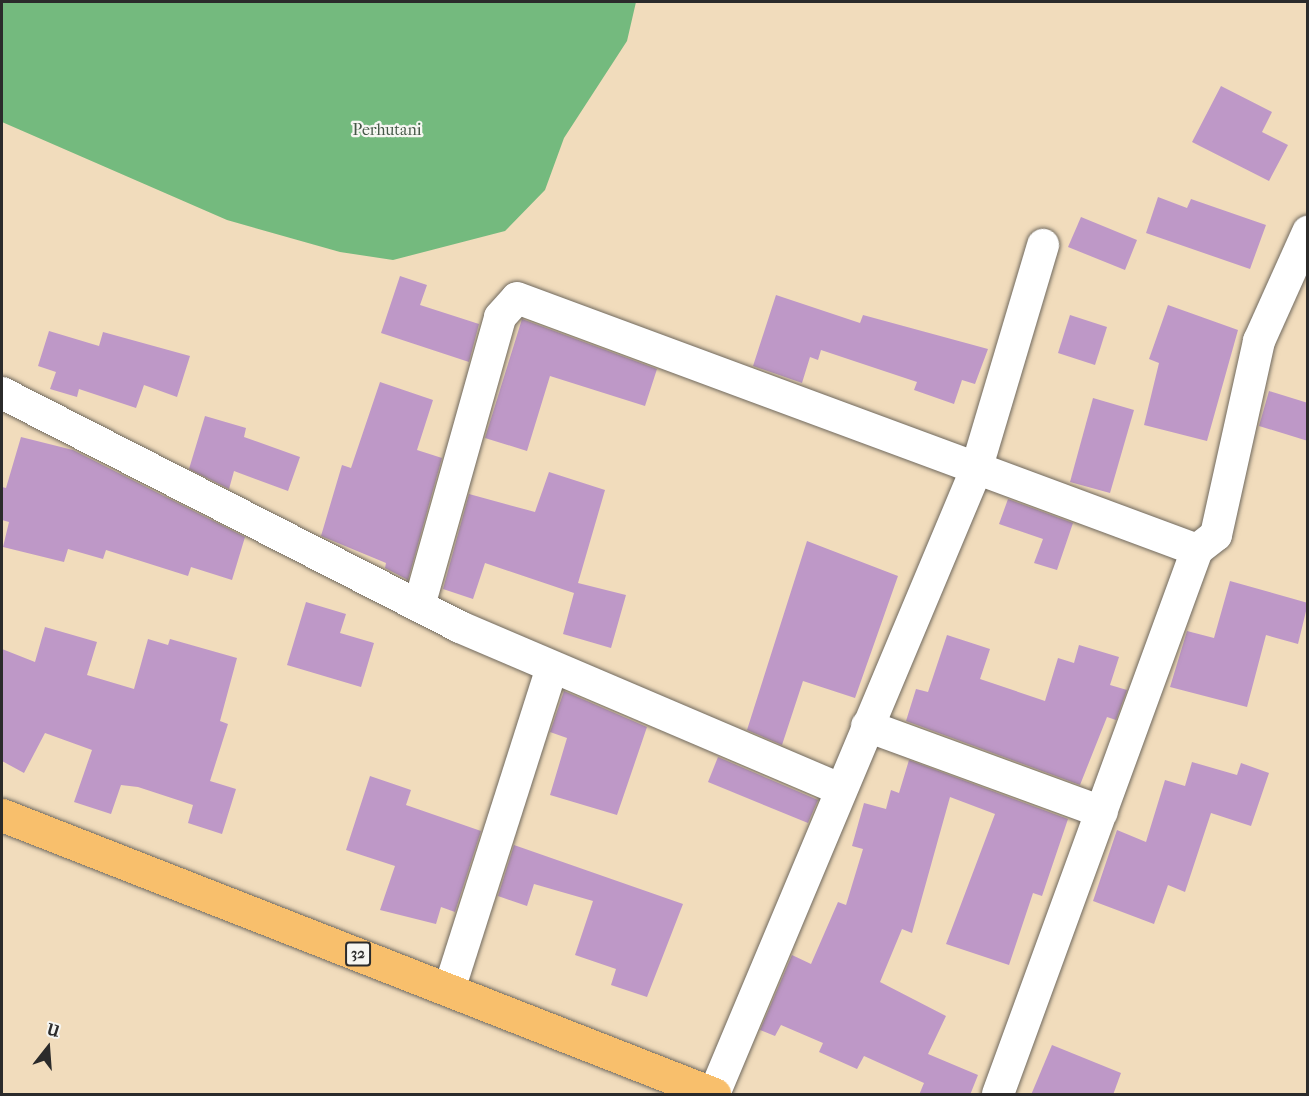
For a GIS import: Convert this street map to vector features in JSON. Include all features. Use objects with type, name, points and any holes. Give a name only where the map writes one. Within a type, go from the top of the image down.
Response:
[{"type":"highway","name":"32","points":[[2,815],[714,1094]]},
{"type":"street","points":[[998,1095],[1197,550],[1216,535],[1258,341],[1308,232]]},
{"type":"street","points":[[714,1094],[839,789],[975,470],[1042,246]]},
{"type":"street","points":[[419,606],[500,317],[517,298],[975,470],[1197,550]]},
{"type":"street","points":[[2,393],[419,606],[552,668],[839,789]]},
{"type":"street","points":[[449,990],[552,668]]},
{"type":"street","points":[[867,726],[1102,812]]},
{"type":"green space","name":"Perhutani","points":[[2,2],[636,2],[627,41],[564,138],[545,190],[505,231],[393,260],[340,252],[227,220],[2,122]]},
{"type":"building","points":[[1221,86],[1272,112],[1262,132],[1288,145],[1269,181],[1192,142]]},
{"type":"building","points":[[1158,197],[1187,208],[1191,199],[1266,225],[1250,269],[1146,233]]},
{"type":"building","points":[[1081,217],[1137,240],[1125,270],[1068,247]]},
{"type":"building","points":[[400,276],[427,285],[420,305],[479,324],[469,362],[381,333]]},
{"type":"building","points":[[776,295],[860,323],[863,315],[988,349],[975,384],[962,380],[954,404],[914,390],[917,382],[821,350],[818,360],[810,357],[802,383],[753,366]]},
{"type":"building","points":[[1168,305],[1238,330],[1207,441],[1144,425],[1159,363],[1149,359]]},
{"type":"building","points":[[1070,315],[1107,327],[1095,365],[1058,353]]},
{"type":"building","points":[[522,319],[657,369],[645,406],[550,376],[527,451],[485,438]]},
{"type":"building","points":[[49,331],[99,346],[103,332],[190,356],[177,397],[144,385],[136,408],[79,389],[77,397],[50,389],[56,372],[38,366]]},
{"type":"building","points":[[380,382],[433,400],[417,450],[442,458],[408,580],[385,568],[386,563],[321,536],[342,465],[351,468]]},
{"type":"building","points":[[1269,391],[1308,403],[1308,441],[1259,426]]},
{"type":"building","points":[[1093,398],[1134,410],[1110,493],[1070,482]]},
{"type":"building","points":[[205,416],[246,428],[244,437],[300,457],[288,491],[234,471],[229,489],[189,469]]},
{"type":"building","points":[[21,437],[73,450],[245,537],[232,580],[191,567],[188,576],[106,550],[103,559],[68,549],[64,562],[3,547],[9,522],[2,520],[2,487],[6,488]]},
{"type":"building","points":[[549,472],[605,490],[578,583],[626,595],[611,648],[563,634],[574,593],[485,563],[473,599],[443,589],[469,494],[535,512]]},
{"type":"building","points":[[1008,499],[1073,523],[1057,570],[1034,563],[1043,539],[999,524]]},
{"type":"building","points":[[807,541],[898,576],[855,698],[803,681],[782,745],[747,730]]},
{"type":"building","points":[[1230,581],[1308,603],[1298,644],[1266,635],[1247,707],[1170,687],[1187,631],[1214,638]]},
{"type":"building","points":[[306,602],[346,614],[340,633],[374,643],[361,687],[287,665]]},
{"type":"building","points":[[45,627],[97,642],[87,675],[134,689],[148,639],[168,645],[170,639],[237,658],[220,721],[228,724],[210,781],[236,789],[222,834],[188,823],[193,805],[138,787],[121,785],[111,814],[74,802],[92,750],[45,733],[24,773],[2,761],[2,649],[35,662]]},
{"type":"building","points":[[947,635],[990,649],[980,679],[1045,701],[1058,658],[1074,663],[1079,645],[1119,657],[1110,685],[1127,690],[1116,720],[1107,717],[1080,785],[906,721],[916,689],[928,692]]},
{"type":"building","points":[[564,691],[647,727],[617,815],[550,795],[567,738],[550,732]]},
{"type":"building","points":[[718,757],[818,800],[808,823],[708,782]]},
{"type":"building","points":[[909,760],[1068,819],[1042,896],[1033,893],[1009,965],[946,944],[995,814],[950,797],[912,933],[902,929],[880,982],[946,1016],[928,1054],[978,1075],[970,1095],[919,1095],[924,1083],[864,1056],[857,1069],[819,1052],[823,1043],[781,1025],[775,1036],[760,1030],[792,955],[811,964],[838,902],[846,905],[863,849],[852,846],[864,803],[886,809],[891,790],[899,793]]},
{"type":"building","points":[[1192,762],[1237,775],[1241,763],[1269,773],[1251,826],[1211,813],[1185,892],[1168,885],[1154,924],[1093,901],[1117,830],[1146,842],[1165,780],[1185,786]]},
{"type":"building","points":[[370,776],[411,790],[406,805],[481,831],[455,912],[441,907],[436,924],[380,910],[395,866],[346,850]]},
{"type":"building","points":[[514,845],[683,904],[647,997],[611,985],[616,969],[575,955],[593,901],[534,884],[527,906],[498,896]]},
{"type":"building","points":[[1052,1045],[1121,1073],[1113,1095],[1031,1095]]}]
